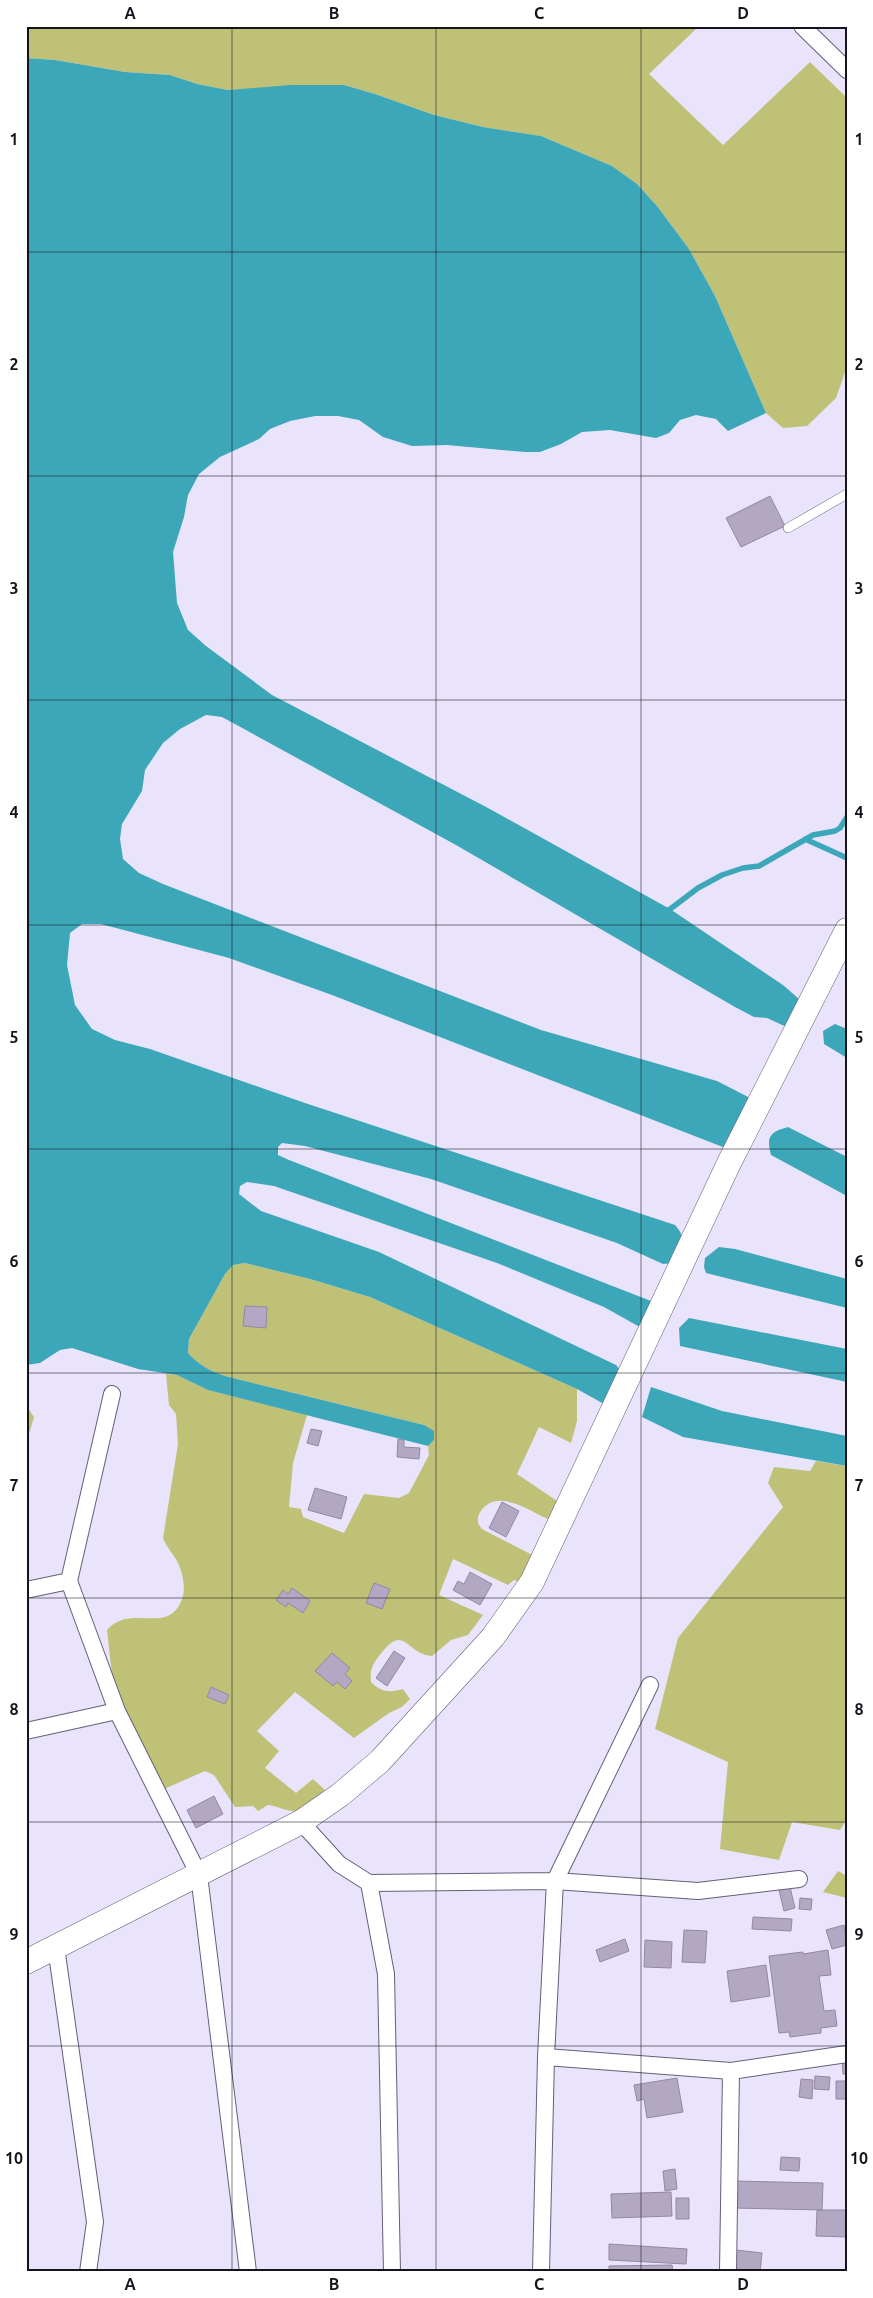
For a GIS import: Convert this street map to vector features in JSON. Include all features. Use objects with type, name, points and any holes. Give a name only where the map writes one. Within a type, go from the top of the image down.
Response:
[{"type":"street","points":[[802,26],[847,70]]},
{"type":"street","points":[[26,1962],[301,1822],[340,1795],[380,1761],[493,1637],[532,1582],[729,1163],[847,930]]},
{"type":"street","points":[[112,1394],[69,1581],[117,1711],[200,1875],[248,2272]]},
{"type":"street","points":[[26,1590],[69,1581]]},
{"type":"street","points":[[541,2272],[546,2057],[555,1881],[650,1685]]},
{"type":"street","points":[[26,1731],[117,1711]]},
{"type":"street","points":[[301,1822],[339,1864],[369,1882],[555,1881],[698,1891],[799,1879]]},
{"type":"street","points":[[369,1882],[386,1974],[392,2272]]},
{"type":"street","points":[[56,1947],[95,2222],[88,2272]]},
{"type":"street","points":[[546,2057],[731,2071],[847,2054]]},
{"type":"street","points":[[728,2272],[731,2071]]},
{"type":"lane","points":[[788,528],[847,494]]},
{"type":"green space","points":[[26,26],[693,26],[696,29],[649,74],[723,145],[810,62],[847,98],[847,341],[845,344],[845,372],[836,398],[807,426],[783,428],[766,413],[715,296],[689,249],[657,206],[637,184],[612,166],[541,136],[483,127],[434,115],[344,85],[228,90],[197,84],[170,75],[125,72],[55,60],[26,58]]},
{"type":"green space","points":[[245,1263],[310,1279],[370,1297],[577,1389],[577,1421],[571,1443],[539,1427],[517,1474],[563,1505],[552,1521],[505,1501],[496,1501],[488,1504],[478,1516],[478,1523],[482,1529],[540,1559],[526,1585],[514,1580],[508,1585],[453,1559],[439,1595],[483,1615],[468,1635],[451,1640],[432,1656],[423,1654],[400,1640],[394,1641],[379,1656],[371,1671],[371,1682],[378,1688],[386,1691],[403,1689],[410,1699],[402,1707],[389,1713],[354,1738],[295,1692],[257,1731],[279,1751],[265,1768],[296,1793],[313,1779],[325,1790],[306,1808],[297,1811],[268,1805],[258,1811],[253,1806],[235,1807],[214,1775],[205,1771],[164,1789],[125,1708],[115,1703],[107,1630],[117,1622],[127,1619],[168,1616],[176,1610],[184,1591],[184,1582],[180,1569],[163,1538],[178,1444],[176,1414],[169,1405],[166,1374],[177,1375],[208,1390],[307,1415],[293,1463],[289,1507],[301,1509],[303,1517],[344,1533],[364,1494],[399,1498],[409,1493],[429,1455],[428,1446],[434,1440],[424,1425],[225,1376],[205,1367],[188,1353],[189,1339],[225,1274],[233,1265]]},
{"type":"green space","points":[[26,1405],[34,1417],[26,1444]]},
{"type":"green space","points":[[816,1461],[847,1466],[847,1819],[840,1830],[792,1822],[779,1860],[720,1849],[728,1762],[655,1729],[678,1638],[783,1507],[768,1483],[774,1467],[810,1471]]},
{"type":"green space","points":[[838,1871],[847,1876],[847,1898],[823,1892]]},
{"type":"water","points":[[26,58],[55,60],[125,72],[170,75],[197,84],[228,90],[291,85],[344,85],[434,115],[483,127],[541,136],[612,166],[637,184],[657,206],[689,249],[715,296],[766,413],[728,431],[716,419],[696,415],[680,420],[669,433],[656,438],[610,430],[582,432],[561,444],[540,452],[447,445],[412,446],[383,437],[359,420],[338,416],[315,416],[290,421],[270,429],[259,439],[220,457],[199,474],[188,495],[184,517],[173,552],[177,603],[188,630],[206,646],[272,695],[488,808],[670,909],[783,985],[799,999],[789,1028],[767,1018],[754,1017],[735,1007],[456,845],[222,717],[206,715],[180,729],[163,743],[145,770],[142,791],[122,824],[120,839],[123,859],[139,873],[163,884],[541,1030],[717,1081],[754,1100],[728,1149],[332,995],[229,958],[101,924],[82,924],[70,933],[67,965],[75,1005],[92,1029],[115,1040],[150,1049],[305,1103],[675,1225],[681,1235],[681,1248],[675,1263],[663,1264],[617,1243],[431,1179],[305,1146],[282,1143],[278,1147],[278,1155],[289,1160],[651,1301],[647,1326],[638,1326],[604,1307],[497,1263],[274,1186],[247,1182],[240,1186],[239,1194],[261,1211],[379,1252],[616,1365],[624,1374],[604,1404],[577,1389],[370,1297],[310,1279],[245,1263],[233,1265],[225,1274],[189,1339],[188,1353],[196,1361],[214,1372],[225,1376],[424,1425],[434,1431],[434,1440],[428,1446],[208,1390],[177,1375],[138,1369],[72,1348],[60,1350],[40,1363],[26,1365]]},
{"type":"water","points":[[835,1024],[847,1029],[847,1058],[824,1044],[823,1031]]},
{"type":"water","points":[[788,1127],[847,1157],[847,1196],[771,1155],[769,1139],[773,1133]]},
{"type":"water","points":[[719,1247],[735,1249],[847,1279],[847,1308],[706,1273],[704,1267],[705,1258]]},
{"type":"water","points":[[689,1318],[847,1349],[847,1382],[680,1346],[679,1328]]},
{"type":"water","points":[[651,1387],[722,1411],[847,1436],[847,1466],[683,1437],[642,1417]]},
{"type":"building","points":[[770,496],[785,526],[741,547],[726,518]]},
{"type":"building","points":[[245,1306],[267,1307],[266,1328],[243,1326]]},
{"type":"building","points":[[311,1429],[322,1431],[318,1446],[307,1443]]},
{"type":"building","points":[[398,1439],[404,1440],[404,1447],[420,1448],[419,1459],[397,1457]]},
{"type":"building","points":[[315,1488],[347,1497],[341,1519],[308,1510]]},
{"type":"building","points":[[502,1502],[519,1511],[506,1537],[489,1528]]},
{"type":"building","points":[[470,1572],[492,1584],[480,1605],[453,1590],[458,1581],[464,1584]]},
{"type":"building","points":[[374,1583],[390,1589],[382,1609],[366,1603]]},
{"type":"building","points":[[292,1588],[310,1601],[303,1613],[288,1603],[286,1607],[276,1600],[283,1590],[288,1594]]},
{"type":"building","points":[[394,1651],[405,1658],[387,1686],[376,1678]]},
{"type":"building","points":[[332,1653],[350,1668],[345,1674],[352,1681],[345,1689],[337,1682],[333,1686],[315,1671]]},
{"type":"building","points":[[211,1687],[229,1695],[225,1704],[207,1697]]},
{"type":"building","points":[[214,1796],[223,1814],[196,1828],[187,1810]]},
{"type":"building","points":[[790,1887],[795,1908],[784,1911],[779,1890]]},
{"type":"building","points":[[800,1898],[812,1899],[811,1910],[799,1909]]},
{"type":"building","points":[[753,1917],[792,1919],[791,1931],[752,1929]]},
{"type":"building","points":[[844,1925],[847,1945],[832,1949],[826,1930]]},
{"type":"building","points":[[684,1930],[707,1931],[705,1963],[682,1962]]},
{"type":"building","points":[[625,1939],[629,1951],[600,1962],[596,1950]]},
{"type":"building","points":[[645,1940],[672,1942],[671,1968],[644,1967]]},
{"type":"building","points":[[828,1950],[831,1975],[819,1976],[824,2011],[835,2010],[837,2026],[821,2028],[821,2033],[790,2037],[789,2032],[779,2033],[769,1956]]},
{"type":"building","points":[[766,1965],[770,1996],[731,2002],[727,1971]]},
{"type":"building","points":[[842,2057],[847,2057],[847,2074],[843,2074]]},
{"type":"building","points":[[815,2076],[830,2077],[829,2090],[814,2089]]},
{"type":"building","points":[[677,2078],[683,2112],[647,2118],[644,2099],[637,2101],[634,2085]]},
{"type":"building","points":[[801,2079],[813,2080],[812,2099],[799,2097]]},
{"type":"building","points":[[836,2081],[847,2081],[847,2099],[836,2099]]},
{"type":"building","points":[[781,2157],[800,2158],[799,2171],[780,2170]]},
{"type":"building","points":[[675,2169],[677,2189],[665,2191],[663,2171]]},
{"type":"building","points":[[734,2181],[823,2183],[822,2210],[734,2208]]},
{"type":"building","points":[[671,2192],[672,2216],[612,2218],[611,2194]]},
{"type":"building","points":[[676,2198],[689,2198],[689,2219],[676,2219]]},
{"type":"building","points":[[817,2210],[847,2210],[847,2237],[816,2236]]},
{"type":"building","points":[[609,2244],[687,2249],[686,2264],[609,2260]]},
{"type":"building","points":[[736,2250],[762,2253],[760,2272],[733,2272]]},
{"type":"building","points":[[672,2265],[673,2272],[609,2272],[609,2266]]},
{"type":"waterway","points":[[665,913],[698,888],[722,875],[743,868],[759,866],[813,835],[835,831],[840,828],[847,817]]},
{"type":"waterway","points":[[805,839],[847,858]]}]
